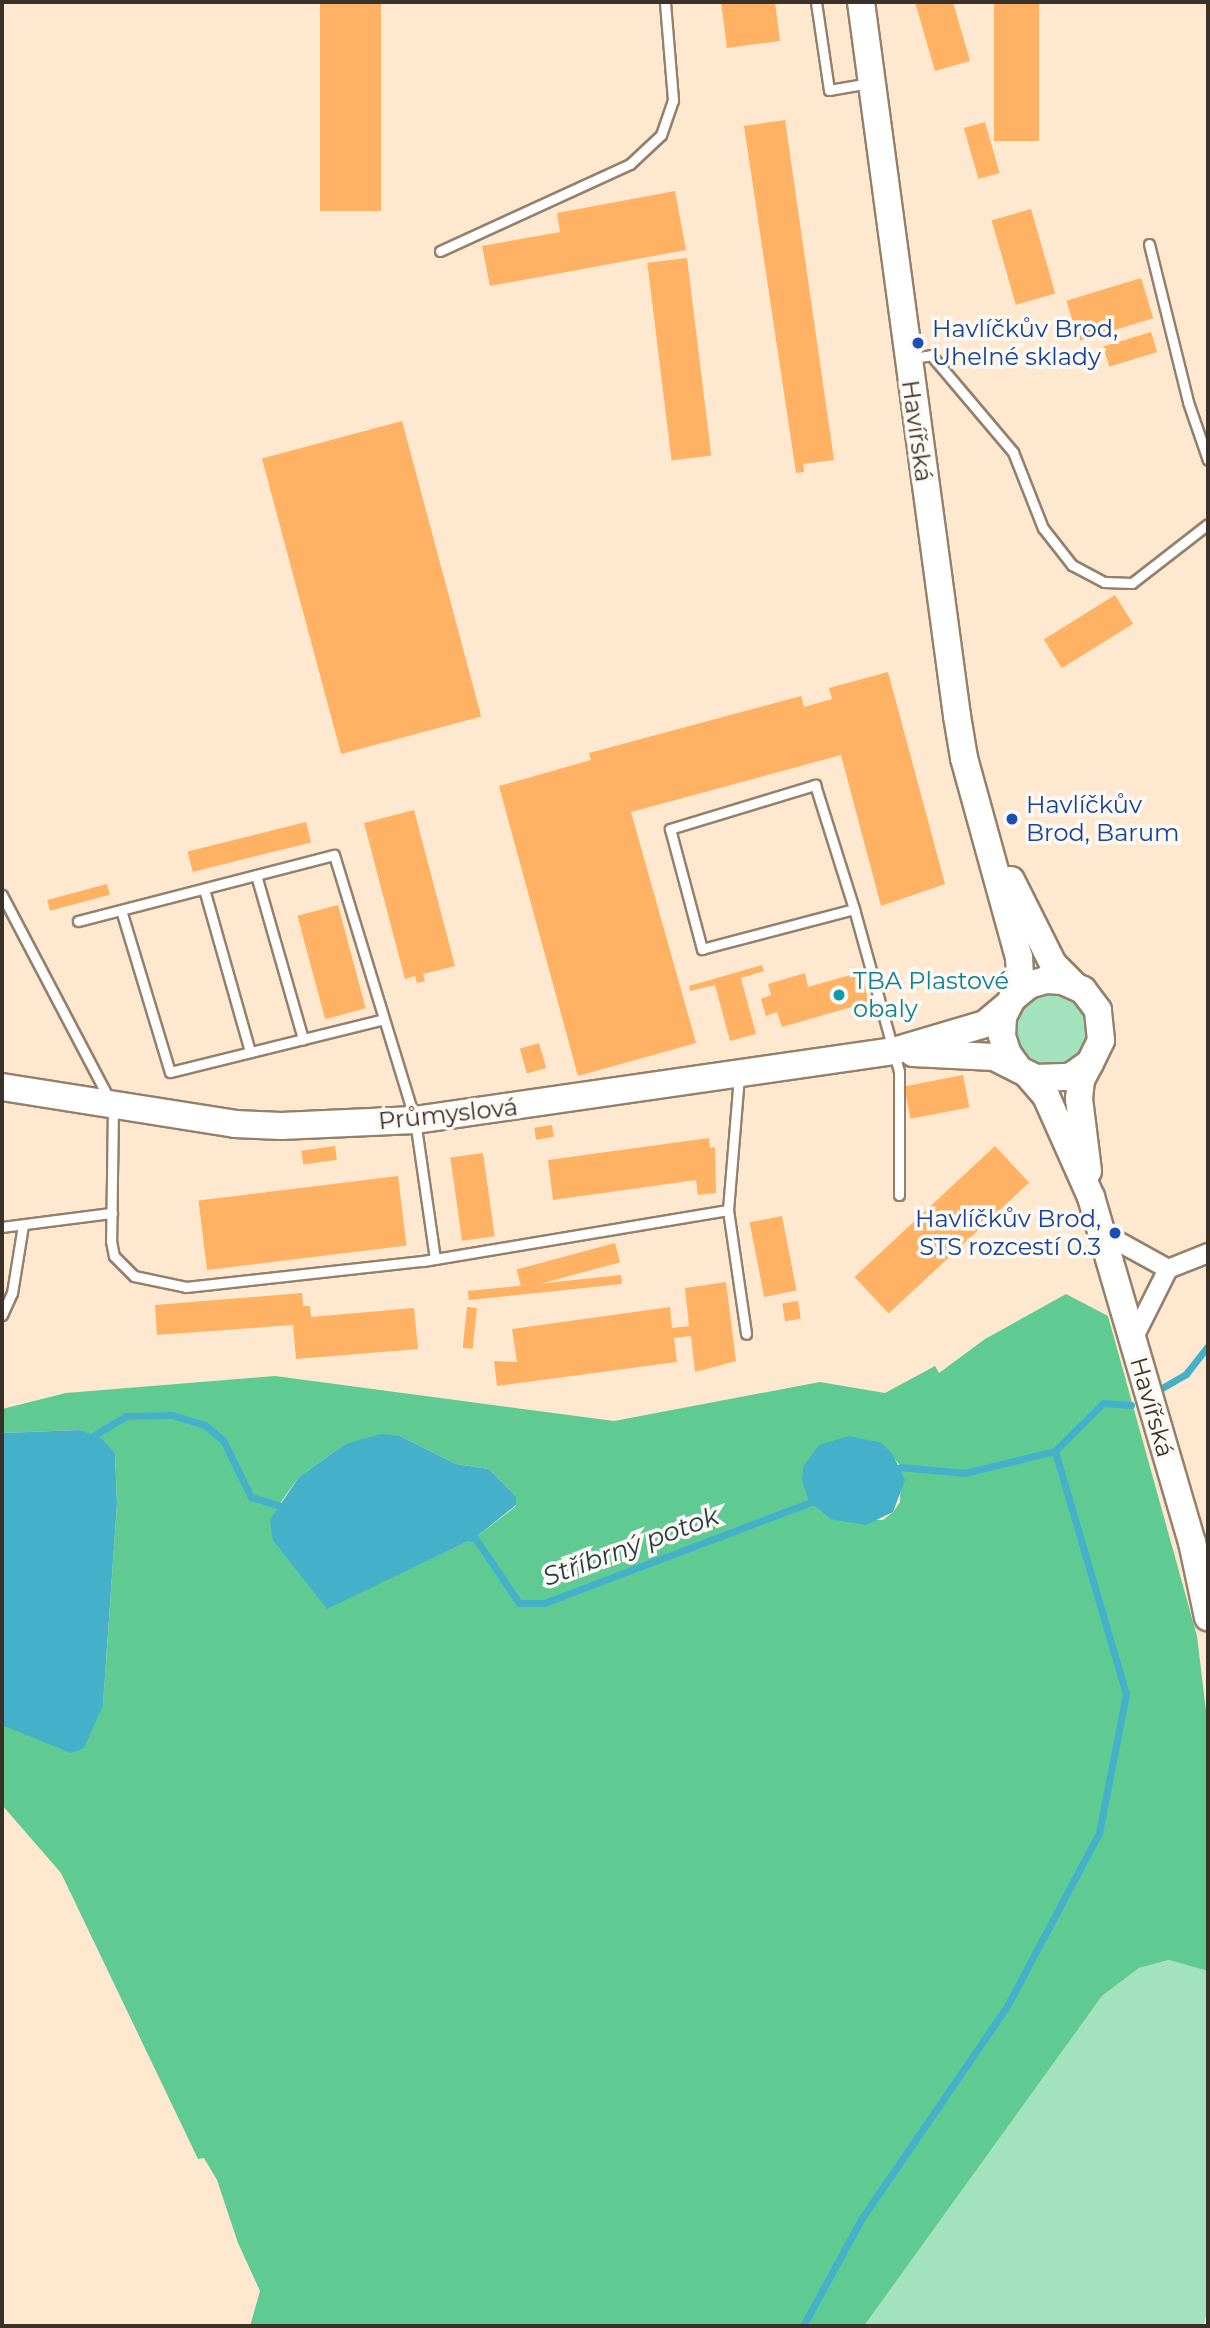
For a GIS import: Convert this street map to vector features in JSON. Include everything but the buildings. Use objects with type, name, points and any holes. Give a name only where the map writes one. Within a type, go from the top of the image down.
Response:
[{"type":"street","name":"Havířská","points":[[861,2],[957,716],[980,816],[1019,957],[1020,975],[1010,1001],[1002,1036],[1010,1058],[1043,1089],[1091,1197],[1192,1542],[1208,1617]]},
{"type":"street","name":"Havířská","points":[[980,816],[1053,964],[1093,1001],[1101,1020],[1101,1040],[1090,1063],[1079,1099],[1091,1197]]},
{"type":"street","points":[[1010,1001],[1040,981],[1074,985]]},
{"type":"street","name":"Průmyslová","points":[[2,1087],[185,1119],[281,1126],[415,1120],[739,1076],[894,1051],[985,1024],[1010,1001]]},
{"type":"street","name":"Průmyslová","points":[[894,1051],[994,1057],[1023,1071]]},
{"type":"street","points":[[1023,1071],[1056,1080],[1075,1075],[1090,1063]]},
{"type":"street","points":[[1101,1232],[1168,1269]]},
{"type":"street","points":[[1133,1339],[1168,1269],[1208,1253]]},
{"type":"lane","points":[[440,251],[630,164],[661,135],[673,100],[664,2]]},
{"type":"lane","points":[[816,2],[830,90],[872,83]]},
{"type":"lane","points":[[1149,244],[1188,402],[1208,460]]},
{"type":"lane","points":[[907,359],[931,355],[999,434],[1022,470],[1044,528],[1072,565],[1104,582],[1132,583],[1206,527]]},
{"type":"lane","points":[[855,909],[702,949],[670,829],[815,785],[855,909],[899,1071],[899,1195]]},
{"type":"lane","points":[[78,921],[334,855],[415,1120],[435,1259]]},
{"type":"lane","points":[[256,875],[303,1039]]},
{"type":"lane","points":[[204,889],[250,1052]]},
{"type":"lane","points":[[2,895],[113,1106],[114,1256],[122,1269],[151,1281],[186,1287],[435,1259],[728,1210]]},
{"type":"lane","points":[[121,910],[170,1072],[384,1019]]},
{"type":"lane","points":[[739,1076],[728,1210],[746,1334]]},
{"type":"lane","points":[[2,1227],[112,1213]]},
{"type":"lane","points":[[2,1315],[12,1293],[23,1225]]},
{"type":"green space","points":[[1052,995],[1071,1001],[1081,1011],[1087,1030],[1081,1049],[1071,1059],[1052,1065],[1033,1059],[1023,1049],[1017,1030],[1023,1011],[1033,1001]]},
{"type":"green space","points":[[1066,1294],[1108,1316],[1197,1636],[1208,1727],[1208,1971],[1169,1960],[1139,1968],[1102,1996],[864,2326],[250,2326],[260,2291],[238,2243],[217,2180],[204,2158],[198,2159],[61,1873],[2,1805],[2,1725],[103,1705],[117,1504],[115,1453],[79,1430],[2,1433],[2,1409],[66,1393],[275,1376],[614,1421],[820,1382],[885,1393],[935,1366],[939,1373],[985,1339]],"holes":[[[400,1436],[456,1464],[489,1469],[516,1496],[516,1506],[475,1538],[327,1608],[273,1541],[278,1506],[299,1477],[345,1444]],[[882,1443],[901,1467],[900,1502],[893,1512],[883,1520],[830,1519],[809,1502]]]},
{"type":"green space","points":[[1170,1960],[1208,1971],[1208,2310],[1203,2326],[864,2326],[1102,1996],[1139,1968]]},
{"type":"water","points":[[79,1430],[101,1438],[115,1453],[117,1504],[103,1705],[84,1748],[71,1753],[2,1725],[2,1433]]},
{"type":"water","points":[[381,1434],[400,1436],[456,1464],[489,1469],[516,1496],[516,1505],[475,1538],[327,1609],[273,1541],[270,1520],[299,1477],[345,1444]]},
{"type":"water","points":[[849,1436],[882,1443],[893,1455],[905,1480],[893,1512],[866,1525],[830,1519],[809,1502],[802,1480],[803,1467],[819,1445]]},
{"type":"waterway","name":"Stříbrný potok","points":[[1155,1392],[1186,1374],[1208,1346]]},
{"type":"waterway","name":"Stříbrný potok","points":[[892,1470],[901,1467],[965,1473],[1055,1451],[1103,1403],[1131,1405]]},
{"type":"waterway","name":"Stříbrný potok","points":[[88,1439],[126,1416],[172,1415],[205,1425],[223,1440],[251,1497],[284,1507]]},
{"type":"waterway","points":[[803,2326],[862,2218],[1006,2008],[1099,1833],[1126,1694],[1055,1451]]},
{"type":"waterway","name":"Stříbrný potok","points":[[465,1537],[475,1538],[519,1603],[544,1603],[816,1500]]},
{"type":"place","name":"Havlíčkův Brod, Uhelné sklady","points":[[918,343]]},
{"type":"place","name":"Havlíčkův Brod, Barum","points":[[1012,819]]},
{"type":"place","name":"TBA Plastové obaly","points":[[839,995]]},
{"type":"place","name":"Havlíčkův Brod, STS rozcestí 0.3","points":[[1115,1233]]}]
